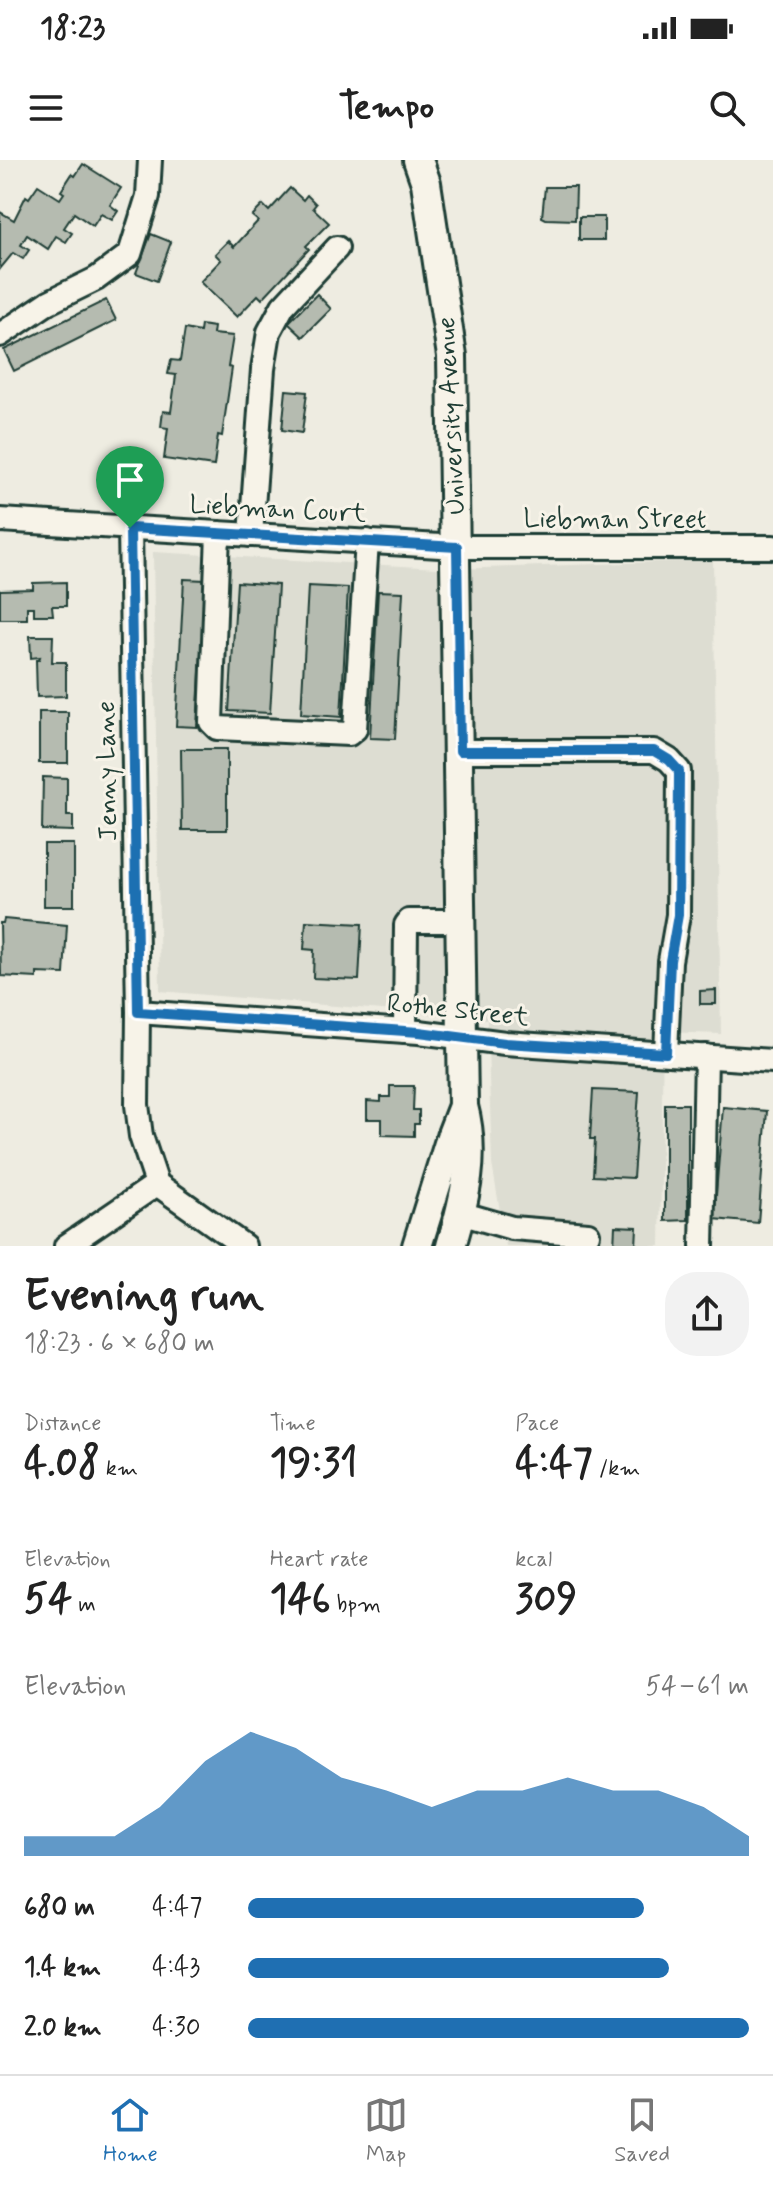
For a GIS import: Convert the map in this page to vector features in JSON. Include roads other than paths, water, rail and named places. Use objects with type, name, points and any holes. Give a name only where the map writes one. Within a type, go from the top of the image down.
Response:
[{"type":"main road","name":"University Avenue","points":[[418,160],[426,183],[452,356],[463,1106]]},
{"type":"main road","points":[[451,1246],[470,1155],[469,1129],[463,1106]]},
{"type":"main road","points":[[417,1246],[463,1106]]},
{"type":"street","points":[[0,335],[49,302],[96,279],[130,254],[148,196],[150,160]]},
{"type":"street","points":[[251,535],[263,369],[269,332],[283,306],[337,248]]},
{"type":"street","name":"Liebman Court","points":[[0,520],[457,547]]},
{"type":"street","name":"Jenny Lane","points":[[130,528],[137,1105],[141,1136],[157,1184]]},
{"type":"street","points":[[218,533],[211,722],[217,728],[349,734],[355,729],[367,541]]},
{"type":"street","name":"Liebman Street","points":[[457,547],[773,547]]},
{"type":"street","points":[[460,751],[654,751],[679,771],[678,915],[670,961],[666,1053]]},
{"type":"street","points":[[405,1031],[406,925],[409,921],[462,921]]},
{"type":"street","name":"Rothe Street","points":[[138,1012],[773,1061]]},
{"type":"street","points":[[702,1246],[706,1056]]},
{"type":"street","points":[[66,1246],[95,1237],[157,1184],[244,1246]]},
{"type":"street","points":[[460,1213],[512,1228],[588,1234]]}]
